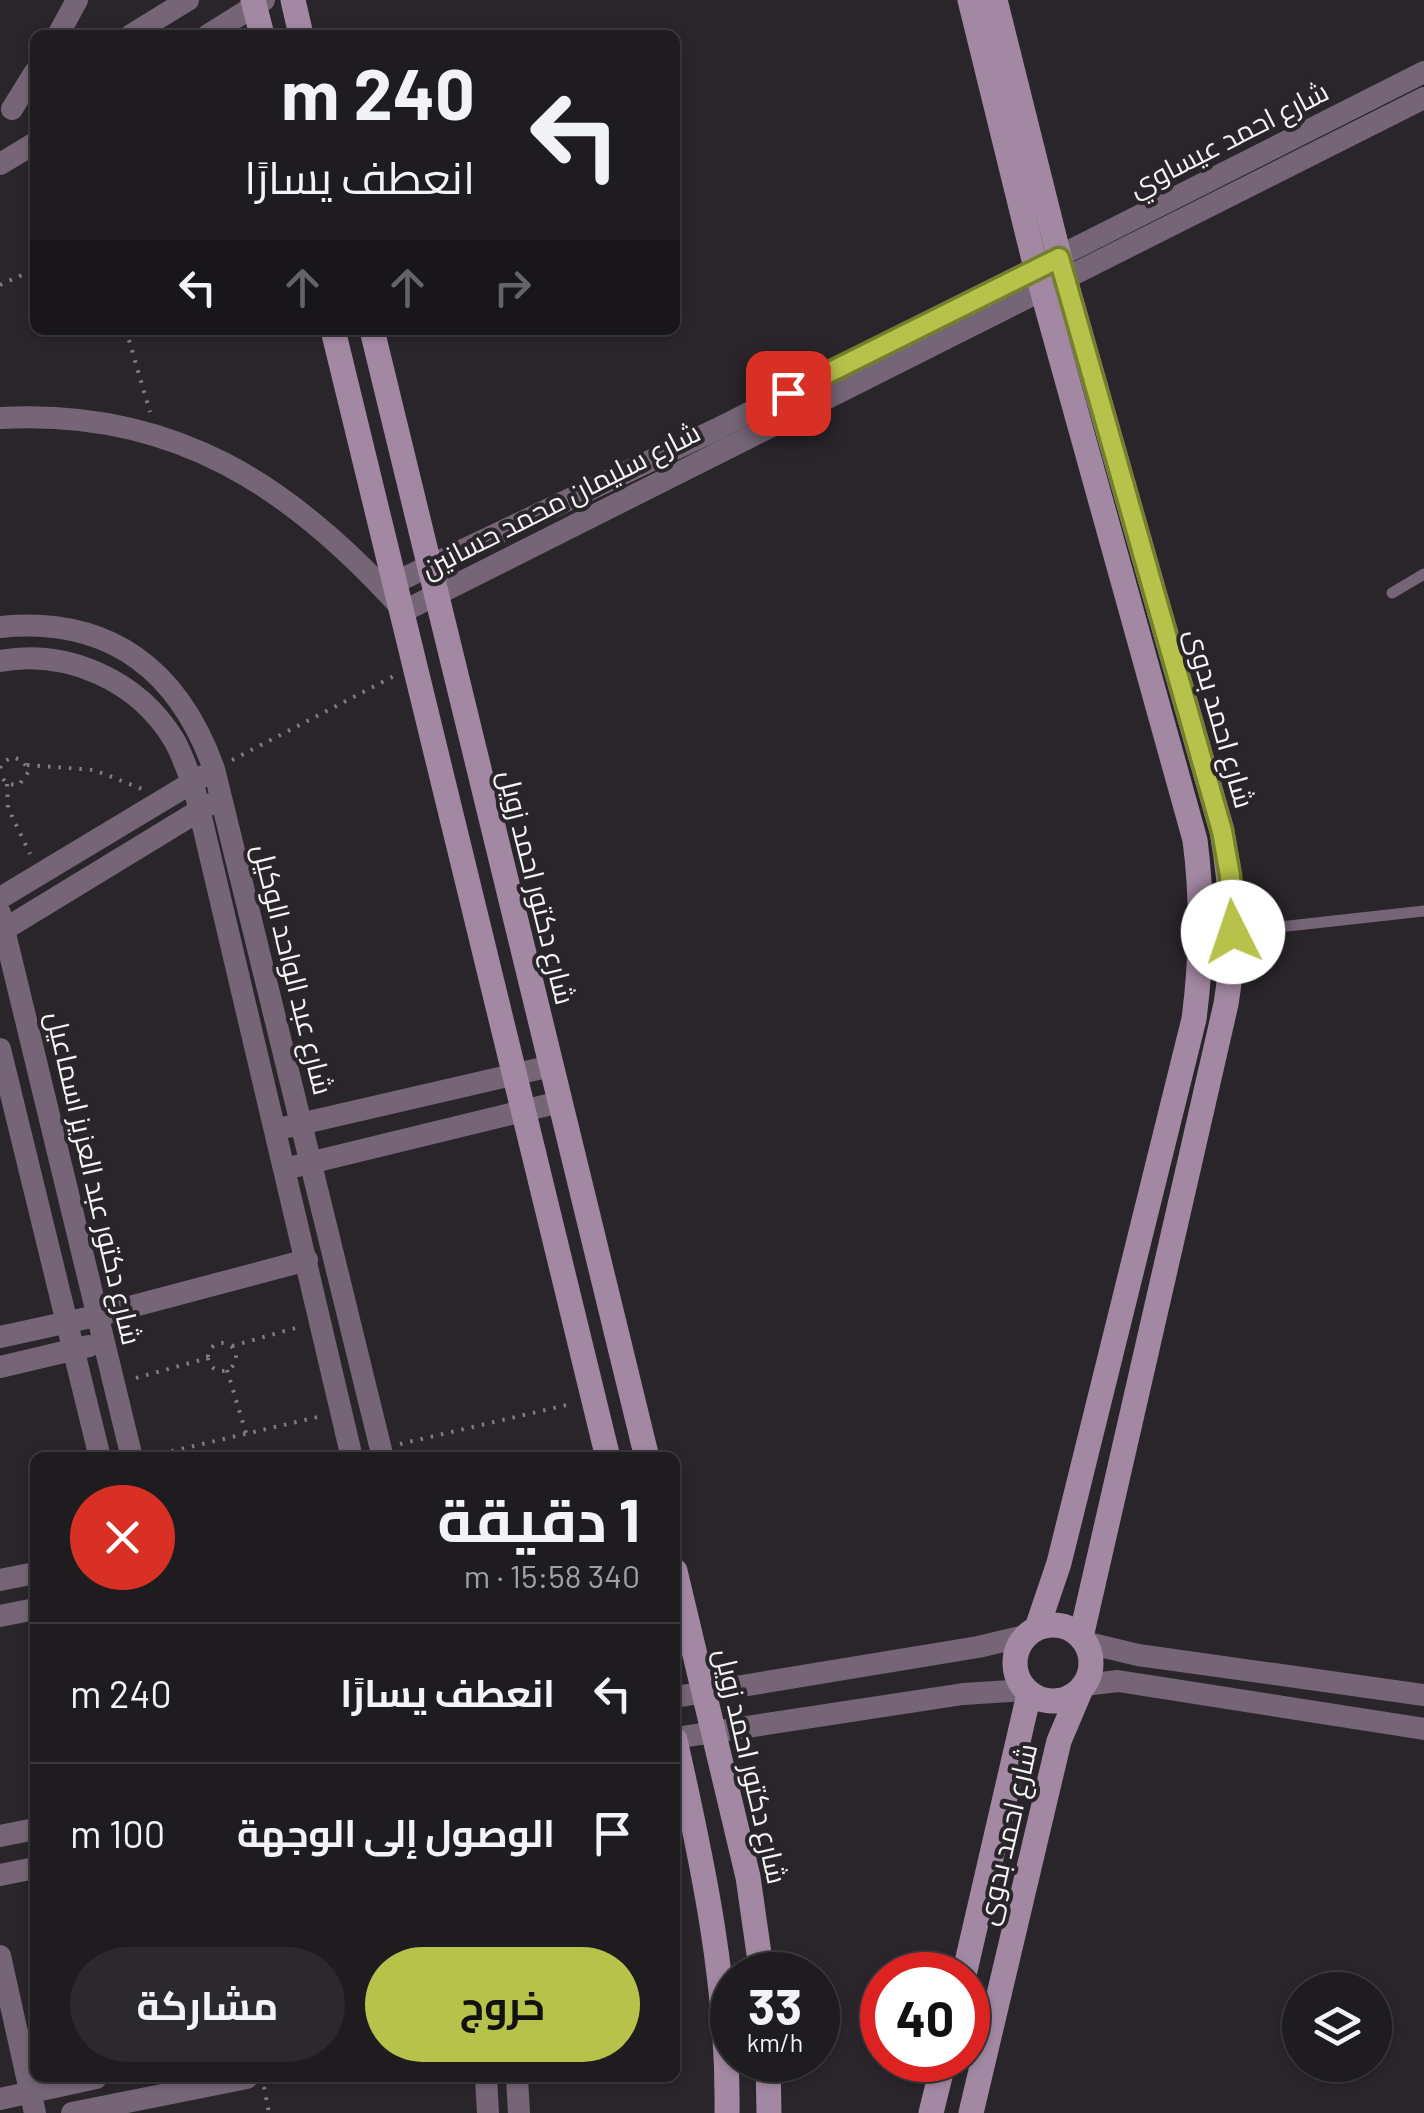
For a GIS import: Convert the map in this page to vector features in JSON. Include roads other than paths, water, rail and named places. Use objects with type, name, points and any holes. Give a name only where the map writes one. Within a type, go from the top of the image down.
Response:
[{"type":"street","points":[[61,30],[77,0]]},
{"type":"street","points":[[140,30],[188,0]]},
{"type":"street","points":[[293,0],[300,30]]},
{"type":"street","name":"شارع احمد بدوى","points":[[970,0],[1222,831],[1230,876],[1233,932],[1226,1004],[1082,1639]]},
{"type":"street","name":"شارع احمد بدوى","points":[[996,0],[1051,274],[1195,840],[1202,930],[1194,1020],[1059,1563],[1031,1632]]},
{"type":"street","points":[[215,30],[257,2],[261,30]]},
{"type":"street","name":"شارع احمد عيساوي","points":[[1051,274],[1424,72]]},
{"type":"street","points":[[6,112],[30,79]]},
{"type":"street","points":[[6,112],[30,97]]},
{"type":"street","name":"شارع احمد عيساوي","points":[[1051,274],[1424,98]]},
{"type":"street","points":[[0,164],[30,146]]},
{"type":"street","name":"شارع سليمان محمد حسانين","points":[[396,582],[1051,274]]},
{"type":"street","name":"شارع سليمان محمد حسانين","points":[[404,611],[1051,274]]},
{"type":"street","points":[[334,335],[606,1452]]},
{"type":"street","name":"شارع دكتور احمد زويل","points":[[373,335],[646,1452]]},
{"type":"street","points":[[0,418],[84,420],[191,447],[241,470],[286,500],[369,572],[404,611]]},
{"type":"street","name":"شارع عبد الواحد الوكيل","points":[[0,627],[62,627],[118,647],[166,683],[201,732],[214,769],[382,1452]]},
{"type":"street","name":"شارع عبد الواحد الوكيل","points":[[0,660],[56,659],[91,669],[124,686],[152,710],[174,740],[199,810],[351,1452]]},
{"type":"street","points":[[0,898],[214,769]]},
{"type":"street","points":[[2,925],[221,797]]},
{"type":"street","name":"شارع دكتور عبد العزيز اسماعيل","points":[[2,925],[130,1452]]},
{"type":"street","points":[[0,1049],[99,1452]]},
{"type":"street","points":[[274,1130],[552,1066]]},
{"type":"street","points":[[284,1170],[560,1102]]},
{"type":"street","points":[[0,1337],[96,1316],[306,1260]]},
{"type":"street","points":[[0,1367],[102,1342]]},
{"type":"street","points":[[0,1580],[30,1574]]},
{"type":"street","name":"شارع دكتور احمد زويل","points":[[680,1592],[748,1877],[759,1952]]},
{"type":"street","points":[[0,1616],[30,1610]]},
{"type":"street","points":[[680,1697],[978,1647],[1056,1625],[1082,1639],[1138,1655],[1424,1695]]},
{"type":"street","points":[[1027,1692],[1014,1669],[1015,1657],[1031,1632]]},
{"type":"street","points":[[680,1738],[962,1694],[1027,1692],[1050,1702],[1072,1696],[1082,1687],[1091,1663],[1082,1639]]},
{"type":"street","points":[[1082,1687],[1118,1681],[1424,1730]]},
{"type":"street","name":"شارع احمد بدوى","points":[[971,2113],[1058,1741],[1082,1687]]},
{"type":"street","name":"شارع احمد بدوى","points":[[969,1952],[1027,1692]]},
{"type":"street","points":[[680,1761],[717,1947],[727,2113]]},
{"type":"street","points":[[0,1836],[30,1830]]},
{"type":"street","points":[[0,1876],[30,1869]]},
{"type":"street","points":[[0,1956],[32,2102]]},
{"type":"street","points":[[2,2100],[32,2102],[85,2082]]},
{"type":"street","points":[[72,2113],[227,2082]]},
{"type":"street","points":[[486,2082],[488,2113]]},
{"type":"street","points":[[517,2082],[519,2113]]},
{"type":"street","points":[[768,2082],[769,2113]]},
{"type":"street","points":[[931,2113],[939,2082]]},
{"type":"lane","points":[[1392,593],[1424,574]]},
{"type":"lane","points":[[1233,932],[1424,911]]}]
